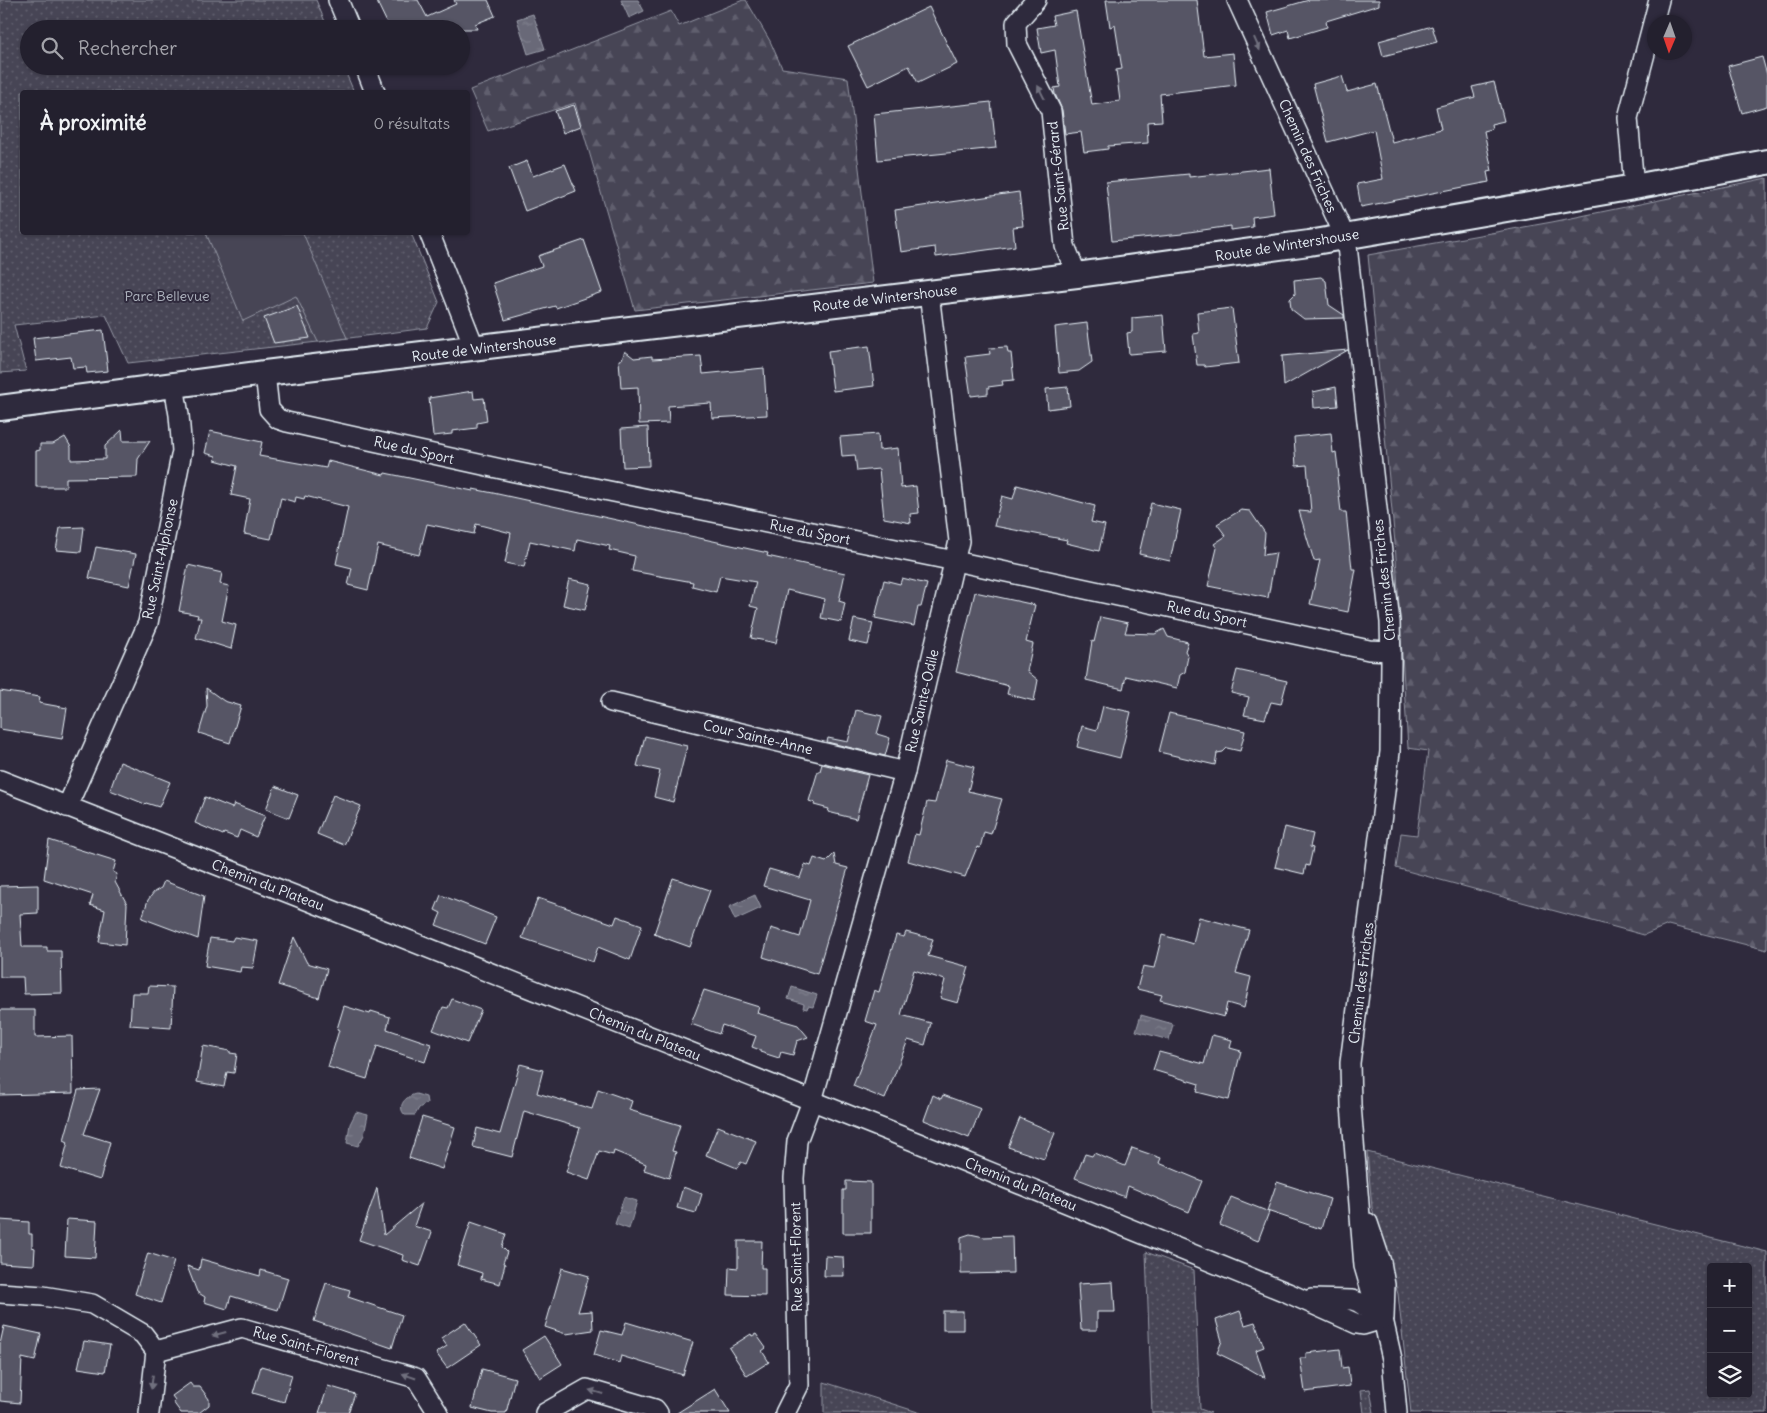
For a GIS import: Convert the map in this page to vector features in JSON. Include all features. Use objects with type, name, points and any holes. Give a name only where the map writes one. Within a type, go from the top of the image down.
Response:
[{"type":"street","points":[[339,0],[347,20]]},
{"type":"street","name":"Rue Saint-Gérard","points":[[1036,0],[1016,23],[1017,44],[1051,111],[1065,246],[1076,275]]},
{"type":"street","name":"Chemin des Friches","points":[[1237,0],[1345,237],[1390,622],[1390,752],[1350,1062],[1351,1105],[1358,1184],[1381,1262],[1385,1284],[1383,1319],[1392,1359],[1397,1413]]},
{"type":"street","points":[[1634,187],[1628,118],[1658,0]]},
{"type":"street","points":[[368,75],[374,90]]},
{"type":"street","name":"Route de Wintershouse","points":[[0,408],[1076,275],[1345,237],[1767,162]]},
{"type":"street","points":[[430,235],[475,349]]},
{"type":"street","name":"Rue Sainte-Odile","points":[[812,1101],[905,772],[959,541],[929,293]]},
{"type":"street","name":"Rue du Sport","points":[[265,374],[269,409],[278,418],[287,422],[515,472],[955,561],[1369,650],[1391,651]]},
{"type":"street","name":"Rue Saint-Alphonse","points":[[67,807],[148,623],[182,451],[174,385]]},
{"type":"street","name":"Cour Sainte-Anne","points":[[611,702],[905,772]]},
{"type":"street","name":"Chemin du Plateau","points":[[0,780],[931,1148],[1288,1293],[1310,1299],[1352,1300],[1383,1319]]},
{"type":"street","name":"Rue Saint-Florent","points":[[786,1413],[799,1386],[794,1178],[796,1141],[812,1101]]},
{"type":"street","points":[[0,1293],[42,1296],[92,1304],[142,1334],[156,1351],[149,1413]]},
{"type":"street","name":"Rue Saint-Florent","points":[[156,1351],[242,1328],[416,1378],[438,1413]]},
{"type":"street","points":[[545,1413],[587,1389],[655,1409],[658,1413]]},
{"type":"green space","name":"Parc Bellevue","points":[[0,0],[316,0],[324,20],[20,20],[20,75],[347,75],[353,90],[20,90],[20,235],[412,235],[439,302],[427,328],[128,363],[106,315],[14,325],[26,371],[0,373]]},
{"type":"green space","points":[[746,0],[770,41],[782,68],[848,78],[873,283],[635,310],[575,103],[488,131],[470,90],[671,11],[679,26]]},
{"type":"green space","points":[[1767,178],[1767,950],[1668,925],[1644,935],[1396,868],[1401,833],[1417,835],[1428,751],[1408,748],[1395,543],[1368,255],[1552,222]]},
{"type":"green space","points":[[207,235],[304,235],[347,338],[318,342],[296,296],[243,321]]},
{"type":"green space","points":[[1367,1152],[1767,1252],[1767,1413],[1411,1413],[1398,1294],[1372,1208]]},
{"type":"green space","points":[[1146,1252],[1194,1270],[1200,1409],[1211,1413],[1152,1413]]},
{"type":"green space","points":[[824,1382],[921,1413],[824,1413]]},
{"type":"green space","points":[[1370,1389],[1374,1413],[1364,1413],[1361,1390]]},
{"type":"water","points":[[621,0],[638,0],[644,11],[629,18]]},
{"type":"water","points":[[533,14],[545,49],[528,54],[517,19]]},
{"type":"water","points":[[755,895],[761,908],[735,920],[729,907]]},
{"type":"water","points":[[792,987],[817,995],[813,1007],[803,1008],[804,1004],[788,999]]},
{"type":"water","points":[[1141,1015],[1173,1024],[1169,1040],[1136,1031]]},
{"type":"water","points":[[416,1094],[426,1097],[427,1103],[419,1108],[415,1115],[405,1115],[402,1112],[403,1102]]},
{"type":"water","points":[[356,1112],[368,1115],[364,1135],[358,1146],[347,1143],[350,1124]]},
{"type":"water","points":[[624,1197],[637,1201],[629,1229],[615,1224]]},
{"type":"building","points":[[376,0],[418,0],[427,17],[456,4],[454,0],[488,0],[495,16],[475,24],[477,29],[470,29],[470,20],[386,20]]},
{"type":"building","points":[[1106,0],[1197,0],[1204,56],[1233,53],[1236,85],[1160,94],[1162,121],[1147,122],[1148,143],[1108,146],[1108,149],[1084,152],[1081,132],[1065,134],[1062,110],[1054,88],[1060,87],[1055,50],[1041,53],[1037,28],[1054,25],[1052,16],[1076,11],[1092,105],[1120,101],[1116,70],[1122,69],[1115,25],[1110,27]]},
{"type":"building","points":[[1309,0],[1379,0],[1379,5],[1326,21],[1327,27],[1290,38],[1288,30],[1273,35],[1267,12]]},
{"type":"building","points":[[929,7],[957,64],[918,83],[909,66],[868,86],[848,46]]},
{"type":"building","points":[[1432,26],[1437,42],[1383,56],[1379,41]]},
{"type":"building","points":[[1762,57],[1767,75],[1767,106],[1742,113],[1728,66]]},
{"type":"building","points":[[1342,76],[1347,92],[1377,84],[1392,142],[1441,129],[1436,107],[1475,97],[1472,87],[1494,82],[1504,121],[1491,124],[1492,129],[1484,131],[1492,171],[1487,172],[1489,182],[1361,207],[1357,184],[1383,179],[1374,130],[1328,142],[1313,84]]},
{"type":"building","points":[[991,102],[996,148],[878,160],[874,114]]},
{"type":"building","points":[[574,105],[581,126],[563,133],[555,111]]},
{"type":"building","points":[[527,161],[533,176],[565,164],[576,191],[525,211],[509,168]]},
{"type":"building","points":[[1269,168],[1274,214],[1252,217],[1253,227],[1231,230],[1231,226],[1182,234],[1112,241],[1106,182],[1189,174],[1189,177]]},
{"type":"building","points":[[1019,192],[1023,226],[1013,227],[1015,246],[936,257],[935,247],[901,252],[895,210]]},
{"type":"building","points":[[584,240],[602,292],[556,308],[555,306],[505,320],[493,283],[542,266],[538,256]]},
{"type":"building","points":[[1321,277],[1326,281],[1329,305],[1344,315],[1344,318],[1304,319],[1291,309],[1290,299],[1295,294],[1294,280]]},
{"type":"building","points":[[297,306],[310,338],[274,343],[264,318]]},
{"type":"building","points":[[1232,308],[1239,363],[1205,367],[1204,365],[1197,365],[1193,334],[1199,333],[1197,312]]},
{"type":"building","points":[[1163,315],[1166,351],[1129,354],[1127,333],[1132,332],[1132,318]]},
{"type":"building","points":[[1087,323],[1092,362],[1079,371],[1059,373],[1055,327]]},
{"type":"building","points":[[103,330],[108,371],[87,373],[86,367],[73,368],[71,357],[36,361],[33,338]]},
{"type":"building","points":[[869,346],[874,386],[833,391],[828,351]]},
{"type":"building","points":[[1007,347],[1008,353],[1011,353],[1014,380],[1002,381],[1003,385],[988,387],[988,394],[971,396],[965,357],[990,354],[989,348]]},
{"type":"building","points":[[1348,350],[1284,386],[1282,356]]},
{"type":"building","points":[[625,351],[634,358],[652,356],[652,359],[701,356],[703,374],[764,368],[767,415],[712,418],[711,403],[668,406],[669,423],[639,424],[638,387],[621,388],[619,360],[622,359]]},
{"type":"building","points":[[1068,387],[1070,406],[1048,409],[1046,389]]},
{"type":"building","points":[[1336,387],[1338,406],[1314,408],[1313,392]]},
{"type":"building","points":[[473,391],[474,399],[484,398],[487,421],[477,423],[477,428],[452,431],[452,434],[433,436],[429,398]]},
{"type":"building","points":[[648,427],[649,466],[623,467],[621,429]]},
{"type":"building","points":[[122,430],[123,441],[150,441],[138,459],[137,477],[66,478],[66,487],[36,487],[36,451],[40,450],[40,444],[53,444],[65,437],[71,447],[71,460],[105,459],[105,446]]},
{"type":"building","points":[[210,431],[262,442],[259,456],[326,468],[328,461],[384,475],[385,473],[473,491],[473,489],[768,553],[767,556],[845,573],[839,601],[845,603],[841,622],[821,618],[825,599],[787,590],[776,643],[751,638],[758,608],[750,606],[756,582],[720,576],[716,592],[692,586],[693,582],[632,571],[635,556],[609,550],[610,546],[577,539],[575,551],[530,541],[524,567],[505,563],[511,533],[476,524],[474,534],[427,524],[419,555],[378,545],[368,590],[348,585],[352,568],[336,564],[348,507],[305,496],[304,499],[296,497],[295,502],[281,498],[271,539],[244,534],[250,499],[231,495],[237,466],[215,460],[216,456],[205,453]]},
{"type":"building","points":[[1331,433],[1333,453],[1336,452],[1341,512],[1346,512],[1352,569],[1356,569],[1348,612],[1310,604],[1320,560],[1314,561],[1299,511],[1311,512],[1307,465],[1296,466],[1294,437]]},
{"type":"building","points":[[878,434],[879,450],[898,448],[901,488],[916,486],[919,513],[910,514],[911,523],[884,518],[879,469],[857,471],[855,455],[842,456],[840,437]]},
{"type":"building","points":[[1017,485],[1095,506],[1091,522],[1105,525],[1099,551],[1066,543],[1067,540],[994,526],[1002,496],[1013,499]]},
{"type":"building","points":[[1151,503],[1181,510],[1170,561],[1139,554]]},
{"type":"building","points":[[1241,510],[1250,511],[1265,533],[1263,555],[1276,553],[1268,598],[1208,586],[1217,548],[1214,544],[1226,536],[1217,524]]},
{"type":"building","points":[[84,527],[81,552],[56,550],[60,528]]},
{"type":"building","points":[[96,547],[136,554],[129,586],[89,578]]},
{"type":"building","points":[[188,565],[222,573],[220,584],[229,586],[222,621],[236,625],[231,649],[196,638],[201,618],[197,618],[198,615],[179,611]]},
{"type":"building","points":[[902,578],[927,584],[921,607],[918,607],[914,626],[875,618],[884,580],[900,584]]},
{"type":"building","points":[[569,579],[591,584],[585,610],[563,605]]},
{"type":"building","points":[[975,592],[1035,605],[1026,642],[1033,644],[1027,671],[1038,680],[1034,701],[1007,694],[1009,686],[956,672]]},
{"type":"building","points":[[1100,617],[1128,623],[1125,633],[1155,634],[1164,629],[1168,637],[1188,642],[1185,651],[1188,656],[1185,672],[1180,675],[1177,688],[1126,676],[1123,689],[1086,680],[1092,641],[1094,642]]},
{"type":"building","points":[[854,619],[873,623],[868,645],[849,641]]},
{"type":"building","points":[[1237,670],[1287,681],[1281,704],[1271,702],[1265,719],[1244,715],[1249,697],[1231,693]]},
{"type":"building","points":[[206,688],[224,701],[241,706],[230,743],[199,733],[207,706]]},
{"type":"building","points":[[0,691],[40,697],[39,703],[67,708],[62,739],[0,729]]},
{"type":"building","points":[[1103,706],[1131,712],[1120,758],[1077,747],[1082,726],[1097,730]]},
{"type":"building","points":[[856,710],[882,716],[877,734],[890,738],[885,756],[827,742],[828,738],[848,742]]},
{"type":"building","points":[[1169,713],[1245,731],[1240,751],[1227,748],[1223,752],[1217,753],[1215,765],[1159,752]]},
{"type":"building","points":[[645,736],[687,746],[673,802],[654,797],[660,771],[637,766]]},
{"type":"building","points":[[946,760],[974,767],[968,791],[1002,799],[991,834],[984,832],[980,848],[977,847],[965,877],[908,861],[915,834],[919,835],[927,802],[935,803]]},
{"type":"building","points":[[120,762],[170,782],[159,807],[145,804],[110,790]]},
{"type":"building","points":[[822,764],[868,775],[856,819],[828,812],[829,809],[814,805],[815,803],[809,801]]},
{"type":"building","points":[[275,786],[298,795],[289,818],[266,809]]},
{"type":"building","points":[[333,795],[361,806],[344,845],[317,834]]},
{"type":"building","points":[[205,797],[232,808],[234,804],[265,816],[256,837],[240,830],[237,838],[224,833],[223,835],[195,823]]},
{"type":"building","points":[[1285,827],[1313,834],[1310,847],[1313,848],[1309,866],[1306,865],[1304,874],[1275,867]]},
{"type":"building","points":[[49,840],[116,861],[113,872],[117,874],[115,882],[127,904],[125,945],[99,942],[105,910],[90,905],[93,895],[44,879]]},
{"type":"building","points":[[834,854],[836,865],[848,868],[817,974],[763,957],[771,928],[800,937],[810,900],[763,886],[769,869],[800,878],[805,864],[811,866],[814,858],[826,862]]},
{"type":"building","points":[[673,878],[710,890],[690,947],[654,934]]},
{"type":"building","points":[[164,881],[204,896],[198,939],[142,918],[148,900],[154,892],[161,888]]},
{"type":"building","points":[[38,885],[38,913],[20,914],[22,947],[47,947],[47,951],[61,951],[62,993],[24,994],[23,977],[0,977],[0,886]]},
{"type":"building","points":[[441,895],[496,917],[485,944],[436,925],[441,913],[435,910]]},
{"type":"building","points":[[538,898],[614,924],[617,916],[642,925],[630,960],[598,947],[593,962],[522,938]]},
{"type":"building","points":[[1199,917],[1249,930],[1236,973],[1251,977],[1244,1008],[1227,1003],[1224,1017],[1160,1000],[1162,995],[1137,989],[1143,966],[1154,968],[1162,935],[1193,944]]},
{"type":"building","points":[[906,932],[933,939],[928,956],[969,967],[958,1003],[940,998],[945,980],[914,970],[901,1015],[931,1023],[925,1045],[908,1040],[885,1099],[853,1086],[877,1025],[865,1021],[874,990],[879,992],[896,935],[904,937]]},
{"type":"building","points":[[234,937],[258,941],[253,968],[241,967],[240,972],[205,966],[210,938],[232,941]]},
{"type":"building","points":[[294,937],[307,963],[327,969],[319,998],[278,985]]},
{"type":"building","points":[[149,986],[173,987],[171,1028],[130,1025],[132,993],[148,993]]},
{"type":"building","points":[[704,990],[759,1007],[757,1013],[798,1025],[808,1037],[797,1041],[793,1055],[781,1052],[779,1058],[760,1052],[760,1050],[752,1047],[756,1036],[722,1025],[719,1034],[691,1024]]},
{"type":"building","points":[[452,999],[481,1010],[467,1043],[433,1030],[443,1007],[448,1008]]},
{"type":"building","points":[[344,1006],[370,1014],[371,1011],[390,1017],[387,1029],[431,1044],[425,1062],[377,1046],[367,1079],[328,1067]]},
{"type":"building","points":[[0,1010],[35,1010],[35,1037],[72,1036],[73,1093],[0,1095]]},
{"type":"building","points":[[1212,1035],[1232,1040],[1230,1048],[1241,1051],[1229,1100],[1197,1092],[1199,1084],[1153,1070],[1159,1052],[1204,1064]]},
{"type":"building","points":[[203,1046],[237,1054],[234,1073],[227,1072],[224,1087],[197,1082]]},
{"type":"building","points":[[520,1064],[543,1070],[537,1093],[592,1109],[598,1089],[632,1101],[629,1110],[680,1125],[672,1151],[676,1152],[669,1178],[644,1170],[646,1164],[614,1151],[613,1155],[599,1151],[589,1180],[566,1172],[580,1128],[524,1111],[512,1157],[473,1147],[477,1128],[500,1134]]},
{"type":"building","points":[[100,1089],[84,1134],[110,1142],[100,1180],[61,1168],[68,1142],[64,1140],[78,1090]]},
{"type":"building","points":[[933,1095],[941,1099],[943,1095],[981,1109],[969,1138],[924,1120]]},
{"type":"building","points":[[422,1117],[455,1127],[442,1169],[409,1158]]},
{"type":"building","points":[[1020,1118],[1055,1133],[1044,1159],[1008,1147]]},
{"type":"building","points":[[718,1126],[756,1141],[746,1164],[741,1162],[737,1168],[706,1155]]},
{"type":"building","points":[[1132,1148],[1161,1158],[1159,1163],[1202,1181],[1189,1212],[1128,1186],[1125,1197],[1075,1178],[1085,1154],[1092,1156],[1094,1153],[1125,1166]]},
{"type":"building","points":[[846,1181],[871,1182],[871,1233],[843,1233],[843,1190],[846,1190]]},
{"type":"building","points":[[1277,1182],[1330,1199],[1321,1229],[1267,1211]]},
{"type":"building","points":[[683,1187],[702,1194],[696,1213],[677,1208]]},
{"type":"building","points":[[377,1188],[384,1235],[422,1203],[414,1226],[432,1232],[420,1266],[402,1260],[403,1255],[359,1240]]},
{"type":"building","points":[[1231,1197],[1269,1212],[1258,1241],[1220,1225]]},
{"type":"building","points":[[67,1219],[97,1221],[95,1258],[65,1256]]},
{"type":"building","points":[[0,1220],[29,1222],[29,1234],[32,1234],[32,1247],[35,1248],[34,1265],[0,1263]]},
{"type":"building","points":[[471,1222],[506,1234],[502,1247],[507,1252],[503,1263],[505,1264],[500,1284],[481,1279],[482,1273],[457,1265]]},
{"type":"building","points":[[970,1234],[984,1237],[1012,1236],[1013,1273],[961,1274],[961,1237]]},
{"type":"building","points":[[738,1241],[762,1241],[761,1268],[765,1268],[765,1296],[728,1295],[729,1267],[738,1268]]},
{"type":"building","points":[[148,1253],[174,1261],[161,1303],[135,1294]]},
{"type":"building","points":[[825,1256],[843,1257],[844,1276],[824,1276]]},
{"type":"building","points":[[201,1259],[260,1276],[261,1270],[288,1278],[278,1310],[231,1296],[227,1309],[204,1302],[205,1297],[197,1292],[187,1266],[199,1270]]},
{"type":"building","points":[[562,1268],[589,1276],[578,1312],[592,1311],[593,1330],[566,1334],[545,1327]]},
{"type":"building","points":[[1113,1282],[1115,1312],[1097,1312],[1097,1330],[1081,1330],[1078,1284]]},
{"type":"building","points":[[326,1283],[350,1290],[348,1297],[402,1315],[392,1348],[314,1321]]},
{"type":"building","points":[[943,1311],[963,1311],[963,1330],[943,1330]]},
{"type":"building","points":[[1240,1311],[1245,1325],[1255,1322],[1264,1347],[1256,1350],[1265,1378],[1217,1353],[1222,1341],[1216,1320]]},
{"type":"building","points":[[465,1322],[481,1345],[447,1368],[436,1353],[447,1346],[441,1338]]},
{"type":"building","points":[[626,1322],[693,1342],[683,1375],[621,1356],[619,1363],[594,1355],[601,1330],[622,1335]]},
{"type":"building","points":[[4,1326],[41,1334],[35,1361],[22,1358],[20,1403],[0,1401],[0,1344]]},
{"type":"building","points":[[751,1334],[752,1336],[756,1334],[766,1348],[762,1351],[769,1362],[747,1376],[729,1348]]},
{"type":"building","points":[[544,1336],[562,1364],[540,1378],[522,1350]]},
{"type":"building","points":[[84,1341],[110,1345],[105,1372],[78,1368]]},
{"type":"building","points":[[1340,1349],[1342,1368],[1348,1367],[1350,1386],[1305,1392],[1300,1358],[1306,1358],[1306,1353]]},
{"type":"building","points":[[261,1366],[292,1375],[284,1402],[253,1393]]},
{"type":"building","points":[[482,1369],[515,1378],[506,1413],[492,1413],[472,1408]]},
{"type":"building","points":[[190,1383],[193,1387],[200,1387],[209,1399],[209,1405],[199,1413],[181,1413],[173,1402],[175,1400],[172,1396]]},
{"type":"building","points":[[328,1386],[355,1394],[348,1413],[319,1413]]},
{"type":"building","points":[[715,1389],[730,1413],[677,1413]]}]
